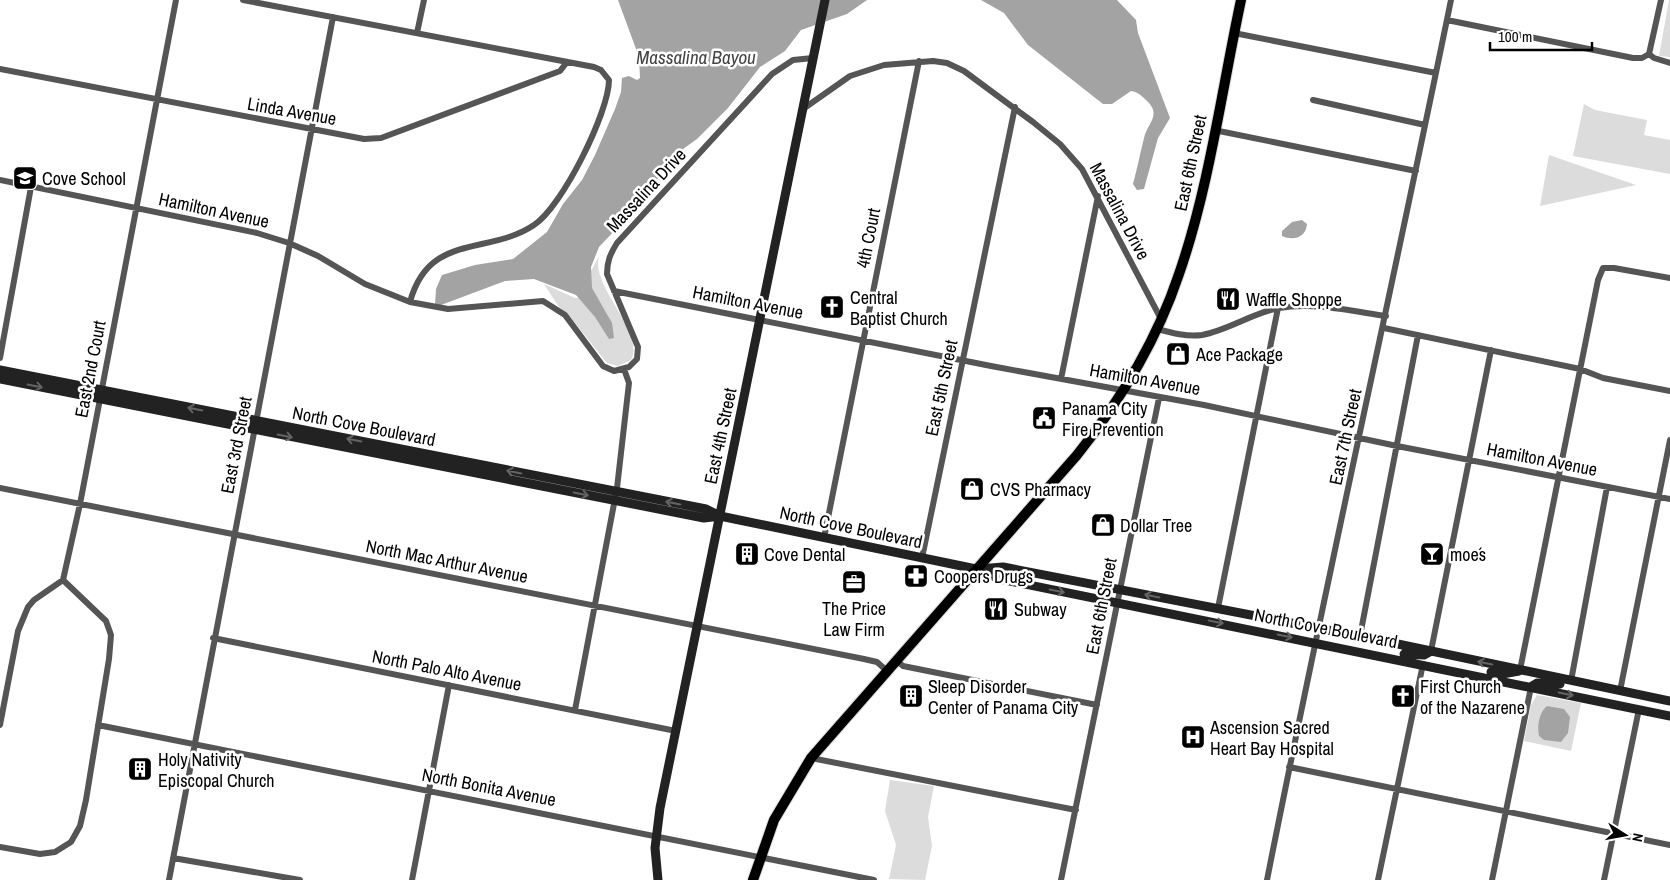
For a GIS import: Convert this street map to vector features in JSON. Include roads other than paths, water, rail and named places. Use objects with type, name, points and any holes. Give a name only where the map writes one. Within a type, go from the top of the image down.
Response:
[{"type":"main road","name":"East 6th Street","points":[[753,880],[780,806],[810,758],[1078,454],[1123,391],[1159,324],[1188,247],[1241,0]]},
{"type":"street","name":"East 2nd Court","points":[[62,580],[80,504],[176,0]]},
{"type":"street","points":[[243,0],[567,62],[601,70],[610,80],[606,104],[565,189],[536,225],[500,240],[462,247],[433,262],[420,277],[410,302],[448,309],[543,301],[565,315],[603,366],[614,371],[624,369],[629,382],[616,496],[575,710]]},
{"type":"street","points":[[417,33],[424,0]]},
{"type":"street","name":"East 4th Street","points":[[658,880],[656,836],[825,0]]},
{"type":"street","name":"East 7th Street","points":[[1267,880],[1317,628],[1384,328],[1451,0]]},
{"type":"street","points":[[1447,20],[1633,58],[1642,58],[1652,48],[1661,0]]},
{"type":"street","name":"East 3rd Street","points":[[169,880],[213,638],[333,17]]},
{"type":"street","points":[[1234,33],[1436,73]]},
{"type":"street","points":[[1648,54],[1670,63]]},
{"type":"street","name":"Massalina Drive","points":[[624,369],[637,359],[638,347],[607,274],[607,265],[617,243],[772,74],[793,60],[814,58]]},
{"type":"street","name":"Massalina Drive","points":[[803,109],[841,82],[860,72],[884,65],[919,61],[944,62],[955,66],[1014,107],[1064,149],[1087,176],[1159,324]]},
{"type":"street","name":"4th Court","points":[[824,538],[919,61]]},
{"type":"street","name":"Linda Avenue","points":[[0,69],[156,101],[364,139],[381,138],[560,71],[567,62]]},
{"type":"street","points":[[1313,100],[1426,124]]},
{"type":"street","name":"East 5th Street","points":[[922,558],[1014,107]]},
{"type":"street","points":[[1214,130],[1416,171]]},
{"type":"street","name":"Hamilton Avenue","points":[[0,180],[229,226],[289,243],[318,256],[365,284],[410,302]]},
{"type":"street","points":[[0,358],[31,186]]},
{"type":"street","points":[[1061,379],[1098,196]]},
{"type":"street","points":[[1456,671],[1472,669],[1502,674],[1520,670],[1557,477],[1598,280],[1603,268],[1614,268],[1670,278]]},
{"type":"street","name":"Hamilton Avenue","points":[[614,291],[1159,398],[1204,404],[1397,446],[1670,499]]},
{"type":"street","points":[[1159,324],[1182,335],[1202,335],[1278,308],[1323,307],[1386,316]]},
{"type":"street","points":[[1218,608],[1258,417],[1278,308]]},
{"type":"street","points":[[1384,328],[1580,369],[1603,378],[1670,391]]},
{"type":"street","points":[[1360,636],[1418,335]]},
{"type":"street","points":[[1384,656],[1398,653],[1420,656],[1431,651],[1491,350]]},
{"type":"street","name":"North Cove Boulevard","points":[[0,370],[100,395]]},
{"type":"street","name":"North Cove Boulevard","points":[[0,379],[100,395],[616,496],[706,509],[720,516],[976,569],[1000,579],[1667,714]]},
{"type":"street","name":"East 6th Street","points":[[1061,880],[1159,398]]},
{"type":"street","points":[[1620,691],[1670,440]]},
{"type":"street","points":[[1571,681],[1607,487]]},
{"type":"street","name":"North Mac Arthur Avenue","points":[[0,488],[864,659],[876,662],[886,670]]},
{"type":"street","name":"North Cove Boulevard","points":[[976,569],[1003,567],[1218,608],[1670,702]]},
{"type":"street","points":[[0,724],[18,631],[28,607],[62,580],[106,620],[111,635],[86,800],[80,826],[71,842],[55,852],[40,854],[0,847]]},
{"type":"street","name":"North Palo Alto Avenue","points":[[213,638],[676,731]]},
{"type":"street","points":[[896,660],[903,666],[1097,705]]},
{"type":"street","points":[[1378,880],[1423,664]]},
{"type":"street","points":[[1492,880],[1531,687],[1536,683],[1550,682],[1575,687],[1598,686]]},
{"type":"street","points":[[412,880],[449,685]]},
{"type":"street","points":[[1604,880],[1639,709]]},
{"type":"street","name":"North Bonita Avenue","points":[[98,725],[874,880]]},
{"type":"street","points":[[810,758],[1076,810]]},
{"type":"street","points":[[1289,767],[1670,845]]},
{"type":"street","points":[[173,858],[300,880]]},
{"type":"water","name":"Massalina Bayou","points":[[618,0],[867,0],[847,14],[801,30],[785,51],[760,67],[728,108],[697,139],[676,154],[636,208],[599,247],[591,267],[592,288],[612,323],[614,338],[609,339],[595,317],[576,295],[534,279],[505,281],[441,305],[435,305],[436,289],[442,275],[475,265],[513,259],[547,232],[563,204],[582,180],[615,109],[621,92],[622,78],[629,76],[637,80],[640,78],[639,57]]},
{"type":"water","points":[[981,0],[1117,0],[1136,20],[1138,33],[1170,118],[1158,138],[1144,189],[1137,190],[1133,184],[1144,138],[1153,115],[1151,106],[1147,101],[1138,93],[1131,91],[1112,104],[1103,104],[1028,45],[1004,13]]},
{"type":"water","points":[[1302,220],[1307,224],[1302,235],[1294,238],[1282,236],[1282,231],[1292,222]]},
{"type":"water","points":[[1547,706],[1564,709],[1570,717],[1568,733],[1561,742],[1544,740],[1539,736],[1539,720]]},
{"type":"place","name":"Cove School","points":[[25,178]]},
{"type":"place","name":"Waffle Shoppe","points":[[1228,299]]},
{"type":"place","name":"Central Baptist Church","points":[[832,307]]},
{"type":"place","name":"Ace Package","points":[[1178,354]]},
{"type":"place","name":"Panama City Fire Prevention","points":[[1044,418]]},
{"type":"place","name":"CVS Pharmacy","points":[[972,489]]},
{"type":"place","name":"Dollar Tree","points":[[1103,525]]},
{"type":"place","name":"Cove Dental","points":[[747,554]]},
{"type":"place","name":"moe´s","points":[[1432,554]]},
{"type":"place","name":"Coopers Drugs","points":[[916,576]]},
{"type":"place","name":"The Price Law Firm","points":[[854,582]]},
{"type":"place","name":"Subway","points":[[996,609]]},
{"type":"place","name":"Sleep Disorder Center of Panama City","points":[[911,696]]},
{"type":"place","name":"First Church of the Nazarene","points":[[1403,696]]},
{"type":"place","name":"Ascension Sacred Heart Bay Hospital","points":[[1193,737]]},
{"type":"place","name":"Holy Nativity Episcopal Church","points":[[140,769]]}]
